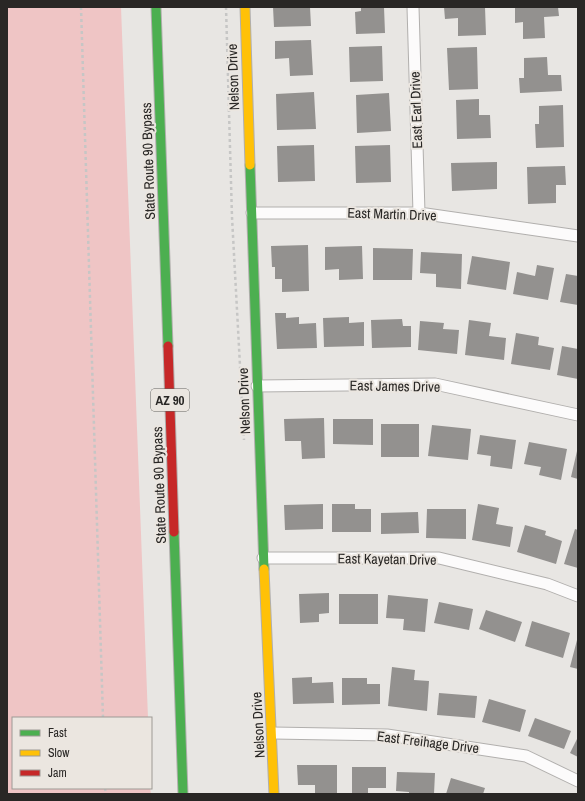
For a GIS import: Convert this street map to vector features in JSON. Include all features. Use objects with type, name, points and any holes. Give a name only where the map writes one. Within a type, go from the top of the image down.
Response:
[{"type":"main road","name":"State Route 90 Bypass","points":[[156,7],[183,794]]},
{"type":"main road","name":"Nelson Drive","points":[[245,7],[263,558],[273,733],[274,794]]},
{"type":"street","name":"East Earl Drive","points":[[413,7],[419,213]]},
{"type":"street","name":"East Martin Drive","points":[[252,213],[419,213],[578,236]]},
{"type":"street","name":"East James Drive","points":[[257,386],[435,384],[578,415]]},
{"type":"street","name":"East Kayetan Drive","points":[[263,558],[439,558],[547,584],[578,596]]},
{"type":"street","name":"East Freihage Drive","points":[[273,733],[387,735],[526,756],[578,781]]},
{"type":"path","points":[[81,7],[103,717]]},
{"type":"path","points":[[226,7],[232,217],[244,443]]},
{"type":"shaded area","points":[[7,7],[121,7],[148,717],[12,717],[12,789],[150,789],[151,794],[7,794]]},
{"type":"building","points":[[273,7],[310,7],[311,26],[274,27]]},
{"type":"building","points":[[361,7],[384,7],[385,33],[356,34],[355,12],[361,11]]},
{"type":"building","points":[[444,7],[485,7],[486,35],[458,36],[458,18],[445,19]]},
{"type":"building","points":[[515,7],[558,7],[559,16],[544,17],[545,38],[523,39],[523,22],[515,23]]},
{"type":"building","points":[[311,40],[313,75],[290,76],[289,58],[275,59],[275,41]]},
{"type":"building","points":[[382,46],[383,81],[350,82],[349,47]]},
{"type":"building","points":[[477,47],[478,89],[449,90],[447,48]]},
{"type":"building","points":[[547,57],[548,75],[561,75],[562,91],[520,93],[519,78],[524,78],[524,58]]},
{"type":"building","points":[[314,92],[316,129],[277,130],[276,94]]},
{"type":"building","points":[[389,93],[391,131],[357,133],[356,95]]},
{"type":"building","points":[[479,99],[479,115],[490,115],[491,138],[457,139],[456,100]]},
{"type":"building","points":[[563,105],[564,147],[536,148],[535,124],[539,124],[539,106]]},
{"type":"building","points":[[314,145],[315,181],[278,182],[277,146]]},
{"type":"building","points":[[390,145],[391,182],[356,183],[355,146]]},
{"type":"building","points":[[497,162],[497,189],[452,191],[451,163]]},
{"type":"building","points":[[565,166],[566,185],[556,185],[556,203],[528,204],[527,167]]},
{"type":"building","points":[[308,245],[309,291],[282,292],[282,279],[275,279],[275,267],[272,267],[271,246]]},
{"type":"building","points":[[362,246],[363,279],[339,280],[339,269],[325,270],[325,247]]},
{"type":"building","points":[[373,248],[413,249],[412,280],[373,280]]},
{"type":"building","points":[[421,252],[462,254],[461,289],[436,287],[436,274],[420,273]]},
{"type":"building","points":[[472,256],[510,262],[506,290],[467,284]]},
{"type":"building","points":[[537,265],[554,268],[548,300],[513,294],[517,272],[535,276]]},
{"type":"building","points":[[566,274],[578,276],[578,305],[560,302]]},
{"type":"building","points":[[275,313],[286,313],[286,318],[299,317],[299,324],[316,323],[317,348],[277,349]]},
{"type":"building","points":[[349,317],[349,323],[364,322],[364,346],[324,347],[323,318]]},
{"type":"building","points":[[402,319],[403,326],[411,326],[411,347],[372,348],[371,320]]},
{"type":"building","points":[[469,320],[491,323],[489,336],[506,338],[504,360],[465,355]]},
{"type":"building","points":[[420,321],[444,323],[443,329],[459,330],[457,354],[418,350]]},
{"type":"building","points":[[516,333],[539,337],[538,345],[554,348],[550,370],[511,364]]},
{"type":"building","points":[[562,346],[578,349],[578,379],[557,375]]},
{"type":"building","points":[[324,418],[325,458],[302,459],[301,441],[285,441],[284,419]]},
{"type":"building","points":[[333,419],[373,419],[373,445],[333,444]]},
{"type":"building","points":[[381,424],[419,424],[419,457],[381,457]]},
{"type":"building","points":[[432,425],[471,429],[468,460],[428,456]]},
{"type":"building","points":[[480,435],[516,440],[512,469],[490,466],[491,456],[477,454]]},
{"type":"building","points":[[529,442],[567,449],[561,480],[539,475],[541,467],[524,464]]},
{"type":"building","points":[[578,451],[578,479],[571,477]]},
{"type":"building","points":[[323,504],[323,529],[285,530],[284,505]]},
{"type":"building","points":[[332,504],[355,504],[355,509],[371,509],[371,532],[332,532]]},
{"type":"building","points":[[478,504],[499,508],[496,524],[513,527],[510,547],[472,540]]},
{"type":"building","points":[[427,509],[466,509],[466,539],[426,538]]},
{"type":"building","points":[[418,512],[419,533],[381,534],[381,513]]},
{"type":"building","points":[[525,525],[546,531],[545,535],[562,541],[556,564],[517,552]]},
{"type":"building","points":[[575,529],[578,530],[578,568],[564,564]]},
{"type":"building","points":[[329,593],[329,613],[319,614],[319,622],[300,623],[299,594]]},
{"type":"building","points":[[339,594],[378,594],[378,624],[339,624]]},
{"type":"building","points":[[388,595],[428,599],[425,632],[403,630],[404,619],[386,618]]},
{"type":"building","points":[[439,602],[473,609],[469,630],[434,623]]},
{"type":"building","points":[[486,610],[522,622],[515,642],[479,629]]},
{"type":"building","points":[[532,621],[570,633],[563,658],[525,646]]},
{"type":"building","points":[[577,640],[578,641],[578,669],[570,667]]},
{"type":"building","points":[[392,667],[415,670],[414,680],[429,681],[427,711],[388,706]]},
{"type":"building","points":[[312,677],[312,683],[333,682],[334,703],[293,704],[292,678]]},
{"type":"building","points":[[342,678],[367,678],[367,684],[380,684],[380,704],[342,705]]},
{"type":"building","points":[[439,693],[477,696],[475,718],[437,715]]},
{"type":"building","points":[[489,699],[526,710],[520,732],[482,722]]},
{"type":"building","points":[[535,718],[571,731],[564,749],[528,736]]},
{"type":"building","points":[[578,737],[578,757],[570,753]]},
{"type":"building","points":[[297,765],[337,765],[337,794],[315,794],[315,785],[298,785]]},
{"type":"building","points":[[352,767],[386,767],[386,788],[368,788],[368,794],[352,794]]},
{"type":"building","points":[[397,772],[435,773],[434,794],[409,794],[409,792],[396,791]]},
{"type":"building","points":[[451,778],[485,788],[483,794],[446,794]]},
{"type":"traffic: fast","points":[[156,7],[168,346]]},
{"type":"traffic: fast","points":[[250,165],[264,569]]},
{"type":"traffic: fast","points":[[174,532],[183,794]]},
{"type":"traffic: slow","points":[[245,7],[250,165]]},
{"type":"traffic: slow","points":[[264,569],[274,794]]},
{"type":"traffic: jam","points":[[168,346],[174,532]]}]
